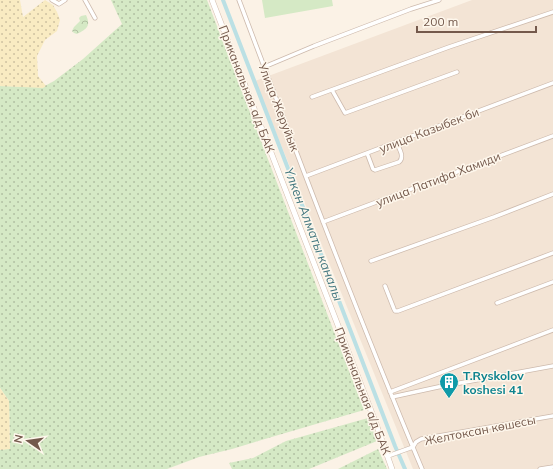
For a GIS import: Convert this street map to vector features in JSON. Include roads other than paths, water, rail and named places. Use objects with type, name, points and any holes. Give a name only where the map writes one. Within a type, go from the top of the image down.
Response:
[{"type":"street","points":[[52,0],[59,4],[66,0]]},
{"type":"street","points":[[86,0],[95,18]]},
{"type":"street","name":"Приканальная а/д БАК","points":[[212,0],[352,360],[392,469]]},
{"type":"street","name":"Улица Жеруйык","points":[[239,0],[323,222],[390,392]]},
{"type":"street","points":[[264,67],[314,46],[411,9],[439,0]]},
{"type":"street","points":[[312,97],[553,12]]},
{"type":"street","points":[[332,90],[345,113],[457,72]]},
{"type":"street","name":"улица Казыбек би","points":[[306,176],[553,83]]},
{"type":"street","name":"улица Латифа Хамиди","points":[[323,222],[553,136]]},
{"type":"street","points":[[367,153],[373,169],[375,170],[399,162],[402,158],[396,142]]},
{"type":"street","points":[[371,261],[494,217],[553,194]]},
{"type":"street","points":[[385,286],[395,311],[398,311],[553,253]]},
{"type":"street","points":[[497,303],[553,282]]},
{"type":"street","points":[[422,469],[411,448],[390,392],[553,330]]},
{"type":"street","points":[[392,397],[553,366]]},
{"type":"street","name":"Желтоксан көшесы","points":[[388,456],[411,448],[416,442],[422,440],[553,416]]},
{"type":"street","points":[[540,469],[553,467]]},
{"type":"waterway","name":"Үлкен Алматы каналы","points":[[223,0],[405,469]]},
{"type":"place","name":"T.Ryskolov koshesi 41","points":[[449,399]]}]
